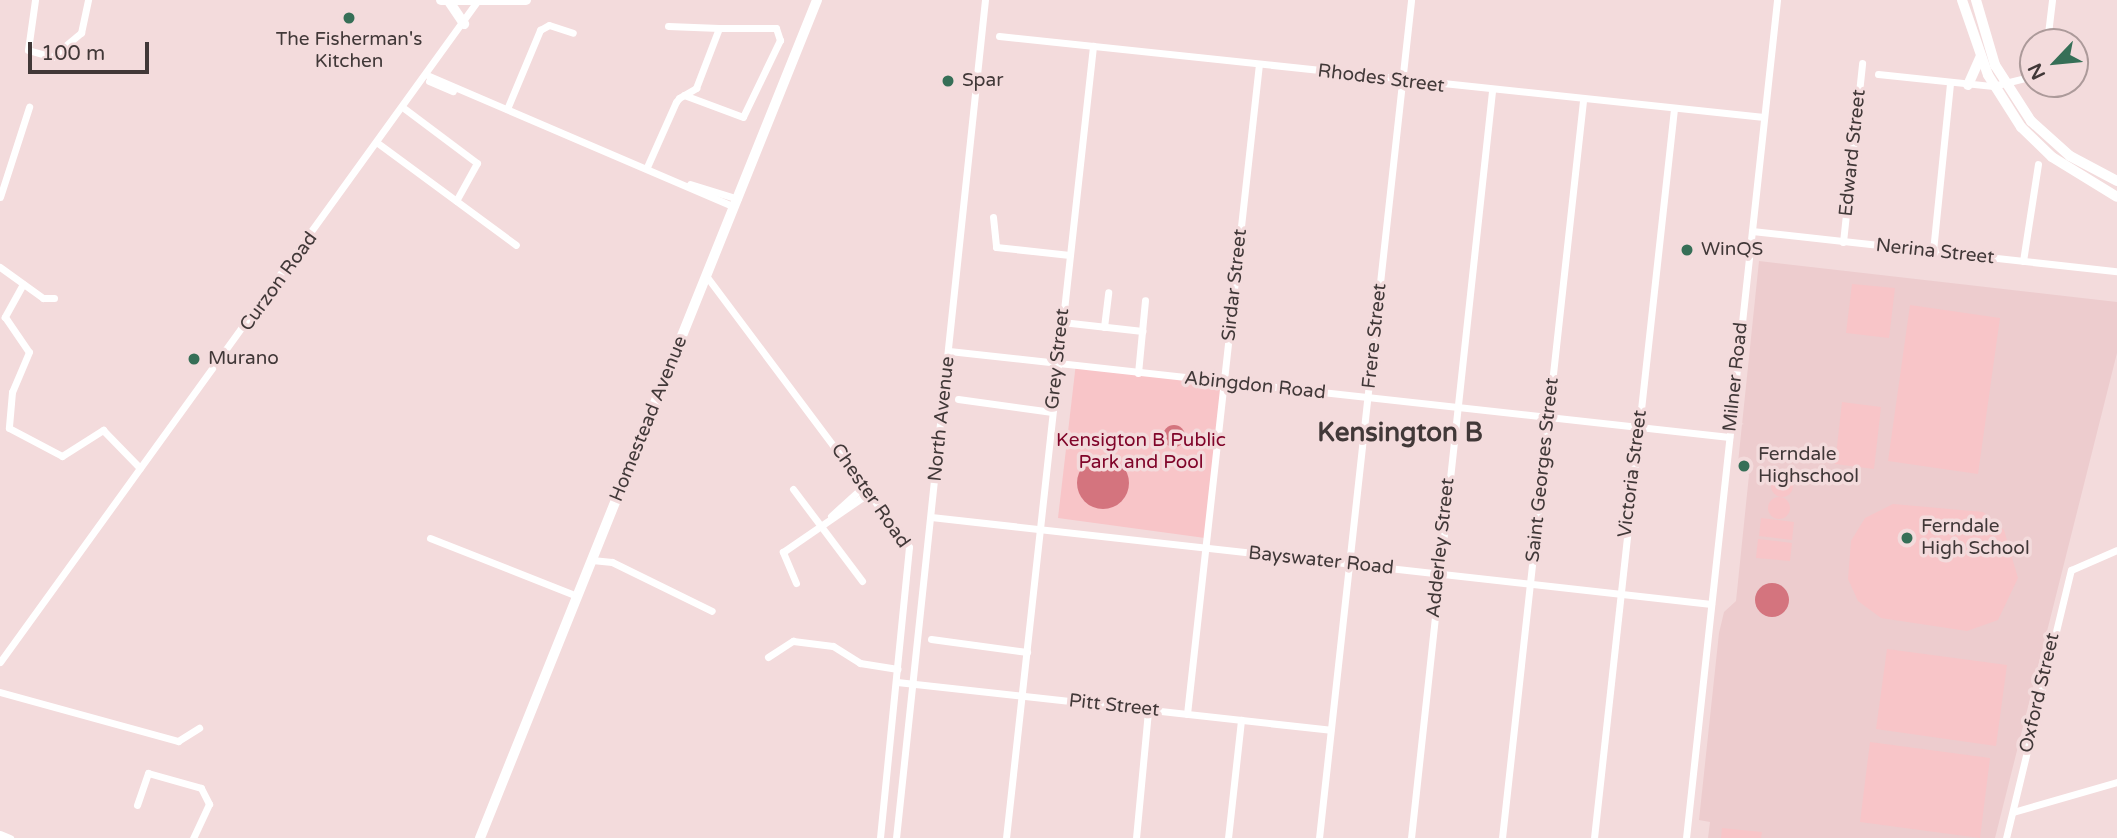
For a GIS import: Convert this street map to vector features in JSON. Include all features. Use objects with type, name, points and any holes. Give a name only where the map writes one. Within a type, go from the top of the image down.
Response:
[{"type":"street","points":[[35,0],[28,50],[54,57],[80,33],[88,0]]},
{"type":"street","points":[[441,0],[526,0]]},
{"type":"street","points":[[808,0],[811,12]]},
{"type":"street","name":"Homestead Avenue","points":[[480,838],[817,0]]},
{"type":"street","name":"North Avenue","points":[[896,838],[915,684],[985,0]]},
{"type":"street","name":"Frere Street","points":[[1319,838],[1411,0]]},
{"type":"street","name":"Milner Road","points":[[1686,838],[1777,0]]},
{"type":"street","points":[[1962,0],[1980,58],[2037,144],[2116,197]]},
{"type":"street","points":[[1976,0],[1998,84],[2048,138],[2117,181]]},
{"type":"street","points":[[2049,28],[2052,0]]},
{"type":"street","points":[[448,1],[464,24]]},
{"type":"street","name":"Curzon Road","points":[[0,662],[405,109],[478,1]]},
{"type":"street","points":[[507,109],[540,30],[549,25],[572,33]]},
{"type":"street","points":[[667,26],[771,26],[780,34],[747,113],[738,118],[684,95]]},
{"type":"street","points":[[647,167],[684,95],[696,88],[719,28]]},
{"type":"street","name":"Rhodes Street","points":[[999,36],[1402,82],[1764,117]]},
{"type":"street","name":"Grey Street","points":[[1006,838],[1093,46]]},
{"type":"street","points":[[1968,85],[1980,58]]},
{"type":"street","name":"Edward Street","points":[[1843,242],[1862,63]]},
{"type":"street","name":"Sirdar Street","points":[[1187,714],[1259,64]]},
{"type":"street","points":[[1878,74],[1968,85],[1998,84],[2019,79]]},
{"type":"street","points":[[427,78],[736,203]]},
{"type":"street","points":[[1933,251],[1950,84]]},
{"type":"street","name":"Adderley Street","points":[[1411,838],[1492,91]]},
{"type":"street","name":"Saint Georges Street","points":[[1502,838],[1583,101]]},
{"type":"street","points":[[0,197],[29,107]]},
{"type":"street","points":[[405,109],[477,163],[456,201]]},
{"type":"street","name":"Victoria Street","points":[[1594,838],[1674,110]]},
{"type":"street","points":[[379,144],[516,245]]},
{"type":"street","points":[[2023,261],[2038,164]]},
{"type":"street","points":[[993,218],[996,247],[1070,255]]},
{"type":"street","name":"Nerina Street","points":[[1752,232],[2117,271]]},
{"type":"street","points":[[0,267],[23,284],[54,298]]},
{"type":"street","name":"Chester Road","points":[[707,277],[866,489],[910,553],[880,838]]},
{"type":"street","points":[[23,284],[5,317],[29,352],[12,392],[9,428],[62,456],[103,430],[140,468]]},
{"type":"street","points":[[1104,327],[1108,292]]},
{"type":"street","points":[[1138,373],[1145,300]]},
{"type":"street","points":[[1062,322],[1142,331]]},
{"type":"street","name":"Abingdon Road","points":[[949,351],[1729,437]]},
{"type":"street","points":[[958,399],[1052,412]]},
{"type":"street","points":[[793,489],[822,524],[862,582]]},
{"type":"street","points":[[796,583],[783,552],[866,489]]},
{"type":"street","name":"Bayswater Road","points":[[931,517],[1711,604]]},
{"type":"street","points":[[430,538],[576,596]]},
{"type":"street","name":"Oxford Street","points":[[2006,838],[2071,570],[2089,558],[2117,550]]},
{"type":"street","points":[[592,560],[712,611]]},
{"type":"street","points":[[931,639],[1027,652]]},
{"type":"street","points":[[768,657],[793,641],[833,646],[860,663],[898,669]]},
{"type":"street","name":"Pitt Street","points":[[897,682],[1330,730]]},
{"type":"street","points":[[0,692],[178,741],[199,728]]},
{"type":"street","points":[[1136,838],[1148,710]]},
{"type":"street","points":[[1228,838],[1241,720]]},
{"type":"street","points":[[137,805],[148,773],[201,788],[209,804],[192,838]]},
{"type":"street","points":[[2013,812],[2117,782]]},
{"type":"street","points":[[0,834],[10,838]]},
{"type":"shaded area","name":"Ferndale High School","points":[[1759,261],[2117,302],[2117,353],[1995,838],[1708,838],[1710,822],[1699,820],[1719,633],[1724,612],[1736,601],[1749,475],[1738,463]]},
{"type":"shaded area","points":[[1174,425],[1182,428],[1185,436],[1182,444],[1174,447],[1166,444],[1163,436],[1166,428]]},
{"type":"shaded area","points":[[1103,457],[1113,459],[1121,465],[1127,473],[1127,493],[1121,501],[1113,507],[1103,509],[1093,507],[1085,501],[1079,493],[1077,483],[1079,473],[1085,465],[1093,459]]},
{"type":"shaded area","points":[[1772,583],[1784,588],[1789,600],[1784,612],[1772,617],[1760,612],[1755,600],[1760,588]]},
{"type":"green space","points":[[1852,284],[1895,288],[1889,338],[1846,333]]},
{"type":"green space","points":[[1910,305],[2000,318],[1978,474],[1888,461]]},
{"type":"green space","name":"Kensigton B Public Park and Pool","points":[[1076,363],[1227,379],[1205,538],[1058,518]]},
{"type":"green space","points":[[1842,402],[1881,407],[1874,469],[1835,464]]},
{"type":"green space","points":[[1782,475],[1790,478],[1793,486],[1790,494],[1782,497],[1774,494],[1771,486],[1774,478]]},
{"type":"green space","points":[[1779,497],[1787,500],[1790,508],[1787,516],[1779,519],[1771,516],[1768,508],[1771,500]]},
{"type":"green space","points":[[1893,504],[1983,512],[2004,530],[2018,578],[1998,620],[1967,631],[1881,618],[1858,601],[1848,579],[1851,541],[1865,518]]},
{"type":"green space","points":[[1761,518],[1794,522],[1792,540],[1759,536]]},
{"type":"green space","points":[[1758,539],[1792,543],[1790,561],[1756,558]]},
{"type":"green space","points":[[1887,649],[2007,665],[1996,746],[1876,729]]},
{"type":"green space","points":[[1870,742],[1990,758],[1980,838],[1860,822]]},
{"type":"green space","points":[[1722,828],[1762,832],[1761,838],[1721,838]]},
{"type":"place","name":"The Fisherman's Kitchen","points":[[349,18]]},
{"type":"place","name":"Spar","points":[[948,81]]},
{"type":"place","name":"WinQS","points":[[1687,250]]},
{"type":"place","name":"Murano","points":[[194,359]]},
{"type":"place","name":"Ferndale Highschool","points":[[1744,466]]},
{"type":"place","name":"Ferndale High School","points":[[1907,538]]},
{"type":"district","name":"Kensington B","points":[[1400,433]]}]
